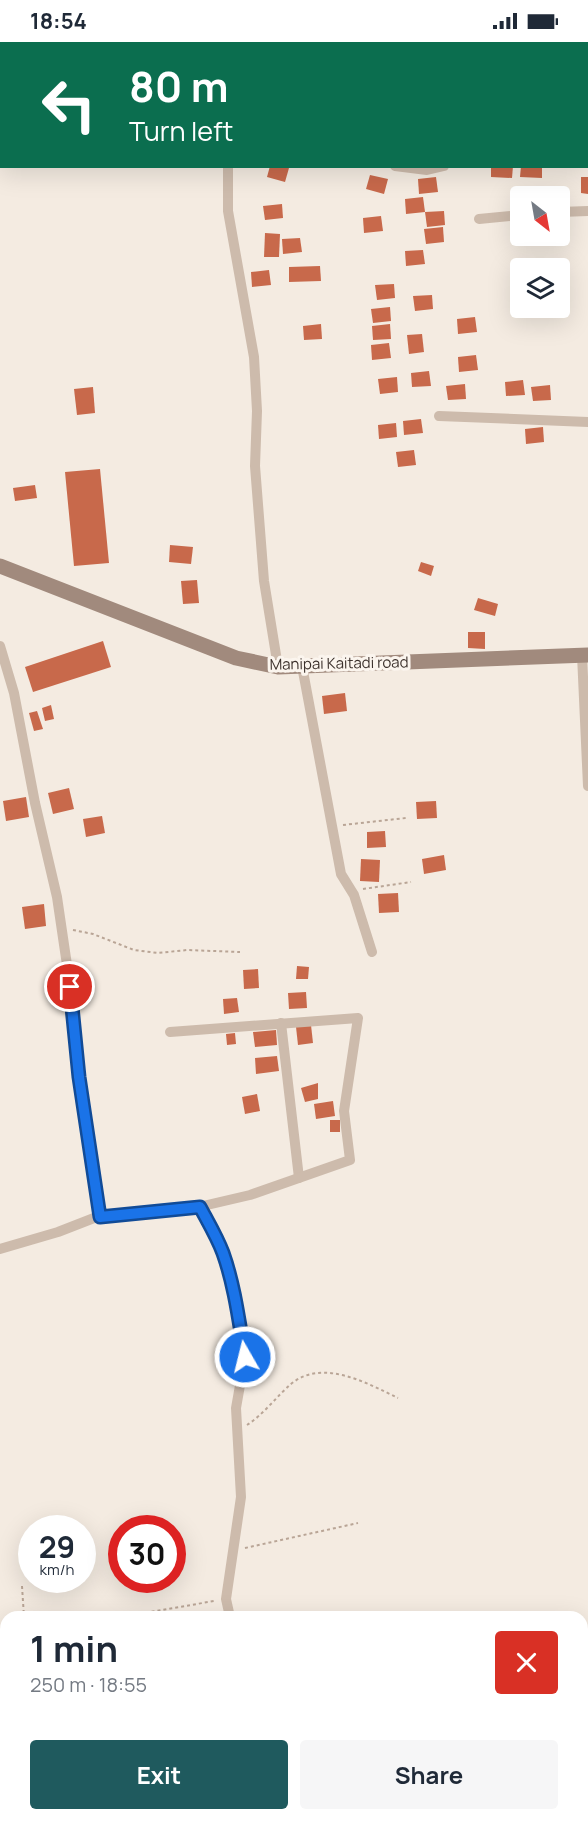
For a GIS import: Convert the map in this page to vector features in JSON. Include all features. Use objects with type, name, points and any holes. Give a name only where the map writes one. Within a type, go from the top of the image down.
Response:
[{"type":"main road","name":"Manipai Kaitadi road","points":[[0,566],[236,658],[278,667],[585,655]]},
{"type":"street","points":[[228,168],[228,211],[254,357],[257,411],[255,466],[264,581],[278,667]]},
{"type":"street","points":[[411,168],[427,170],[436,168]]},
{"type":"street","points":[[570,212],[588,211]]},
{"type":"street","points":[[478,219],[510,215]]},
{"type":"street","points":[[439,416],[588,422]]},
{"type":"street","points":[[0,646],[14,693],[61,922],[79,1077],[100,1217]]},
{"type":"street","points":[[585,655],[588,786]]},
{"type":"street","points":[[302,666],[341,874],[351,891],[372,952]]},
{"type":"street","points":[[0,1249],[100,1217],[200,1207],[250,1195],[350,1160],[344,1111],[358,1018],[170,1032]]},
{"type":"street","points":[[281,1023],[298,1178]]},
{"type":"street","points":[[200,1207],[222,1251],[236,1296],[245,1357],[236,1408],[242,1497],[226,1599],[229,1611]]},
{"type":"path","points":[[331,827],[406,818]]},
{"type":"path","points":[[351,891],[411,882]]},
{"type":"path","points":[[61,922],[74,931],[93,934],[134,950],[158,953],[187,950],[240,952]]},
{"type":"path","points":[[238,1432],[301,1377],[323,1371],[359,1379],[398,1398]]},
{"type":"path","points":[[233,1551],[358,1523]]},
{"type":"path","points":[[22,1593],[24,1611]]},
{"type":"path","points":[[157,1611],[226,1599]]},
{"type":"building","points":[[269,168],[289,168],[285,182],[267,177]]},
{"type":"building","points":[[491,168],[513,168],[512,178],[491,177]]},
{"type":"building","points":[[521,168],[542,168],[542,178],[520,177]]},
{"type":"building","points":[[370,175],[388,179],[384,194],[366,189]]},
{"type":"building","points":[[436,177],[438,192],[419,194],[418,179]]},
{"type":"building","points":[[581,177],[588,177],[588,194],[581,193]]},
{"type":"building","points":[[423,197],[425,212],[406,214],[405,199]]},
{"type":"building","points":[[282,204],[283,218],[265,220],[263,206]]},
{"type":"building","points":[[444,211],[445,225],[427,227],[425,212]]},
{"type":"building","points":[[381,216],[383,231],[364,233],[363,218]]},
{"type":"building","points":[[443,227],[444,242],[426,244],[424,229]]},
{"type":"building","points":[[265,233],[280,234],[279,257],[264,257]]},
{"type":"building","points":[[300,238],[302,252],[283,254],[282,239]]},
{"type":"building","points":[[423,250],[425,264],[406,266],[405,251]]},
{"type":"building","points":[[320,266],[321,281],[289,282],[289,267]]},
{"type":"building","points":[[269,270],[271,285],[252,287],[251,272]]},
{"type":"building","points":[[394,284],[395,298],[377,300],[375,285]]},
{"type":"building","points":[[432,295],[433,309],[415,311],[413,296]]},
{"type":"building","points":[[390,307],[391,321],[373,323],[371,309]]},
{"type":"building","points":[[475,317],[477,332],[458,334],[457,319]]},
{"type":"building","points":[[321,324],[322,339],[304,340],[303,326]]},
{"type":"building","points":[[390,324],[391,339],[373,340],[372,326]]},
{"type":"building","points":[[422,334],[424,352],[409,354],[407,335]]},
{"type":"building","points":[[389,343],[391,358],[372,360],[371,345]]},
{"type":"building","points":[[476,355],[478,370],[459,372],[458,357]]},
{"type":"building","points":[[429,371],[431,386],[412,387],[411,373]]},
{"type":"building","points":[[397,377],[398,392],[380,394],[378,379]]},
{"type":"building","points":[[523,380],[525,395],[506,396],[505,382]]},
{"type":"building","points":[[465,384],[466,399],[448,400],[446,386]]},
{"type":"building","points":[[550,385],[551,400],[533,401],[531,387]]},
{"type":"building","points":[[93,387],[95,413],[77,415],[74,389]]},
{"type":"building","points":[[421,419],[423,433],[404,435],[403,421]]},
{"type":"building","points":[[396,423],[397,437],[379,439],[378,425]]},
{"type":"building","points":[[543,427],[544,442],[526,444],[525,429]]},
{"type":"building","points":[[414,450],[416,465],[398,467],[396,452]]},
{"type":"building","points":[[100,469],[109,563],[74,566],[65,472]]},
{"type":"building","points":[[35,485],[37,498],[15,501],[13,488]]},
{"type":"building","points":[[170,545],[193,547],[191,564],[169,562]]},
{"type":"building","points":[[421,562],[434,566],[431,576],[418,571]]},
{"type":"building","points":[[197,580],[199,603],[183,604],[181,581]]},
{"type":"building","points":[[478,598],[498,604],[495,616],[474,610]]},
{"type":"building","points":[[468,632],[485,632],[485,649],[468,648]]},
{"type":"building","points":[[103,641],[111,667],[33,692],[25,667]]},
{"type":"building","points":[[345,693],[347,711],[324,714],[322,696]]},
{"type":"building","points":[[51,705],[54,719],[45,721],[42,708]]},
{"type":"building","points":[[37,711],[43,729],[34,731],[29,713]]},
{"type":"building","points":[[69,788],[74,809],[53,814],[48,793]]},
{"type":"building","points":[[26,797],[29,817],[6,821],[3,801]]},
{"type":"building","points":[[436,801],[437,818],[417,819],[416,802]]},
{"type":"building","points":[[102,816],[105,833],[86,837],[83,819]]},
{"type":"building","points":[[385,831],[386,847],[367,848],[367,832]]},
{"type":"building","points":[[444,855],[446,870],[424,874],[422,859]]},
{"type":"building","points":[[361,859],[380,860],[379,882],[360,881]]},
{"type":"building","points":[[398,893],[399,912],[379,913],[378,894]]},
{"type":"building","points":[[44,904],[46,926],[25,929],[22,907]]},
{"type":"building","points":[[297,966],[309,967],[308,979],[296,979]]},
{"type":"building","points":[[258,969],[259,988],[244,989],[243,970]]},
{"type":"building","points":[[306,992],[307,1008],[289,1009],[288,993]]},
{"type":"building","points":[[237,998],[239,1012],[224,1014],[223,999]]},
{"type":"building","points":[[311,1025],[313,1043],[298,1045],[296,1027]]},
{"type":"building","points":[[276,1030],[277,1045],[255,1047],[253,1032]]},
{"type":"building","points":[[235,1033],[236,1044],[227,1045],[226,1034]]},
{"type":"building","points":[[277,1056],[279,1071],[256,1074],[255,1058]]},
{"type":"building","points":[[318,1083],[318,1099],[305,1102],[301,1088]]},
{"type":"building","points":[[257,1094],[260,1111],[245,1114],[242,1097]]},
{"type":"building","points":[[333,1101],[335,1116],[316,1119],[314,1104]]},
{"type":"building","points":[[330,1120],[340,1120],[340,1132],[330,1132]]},
{"type":"route","points":[[70,987],[79,1077],[100,1217],[200,1207],[222,1251],[236,1296],[245,1357]]}]
